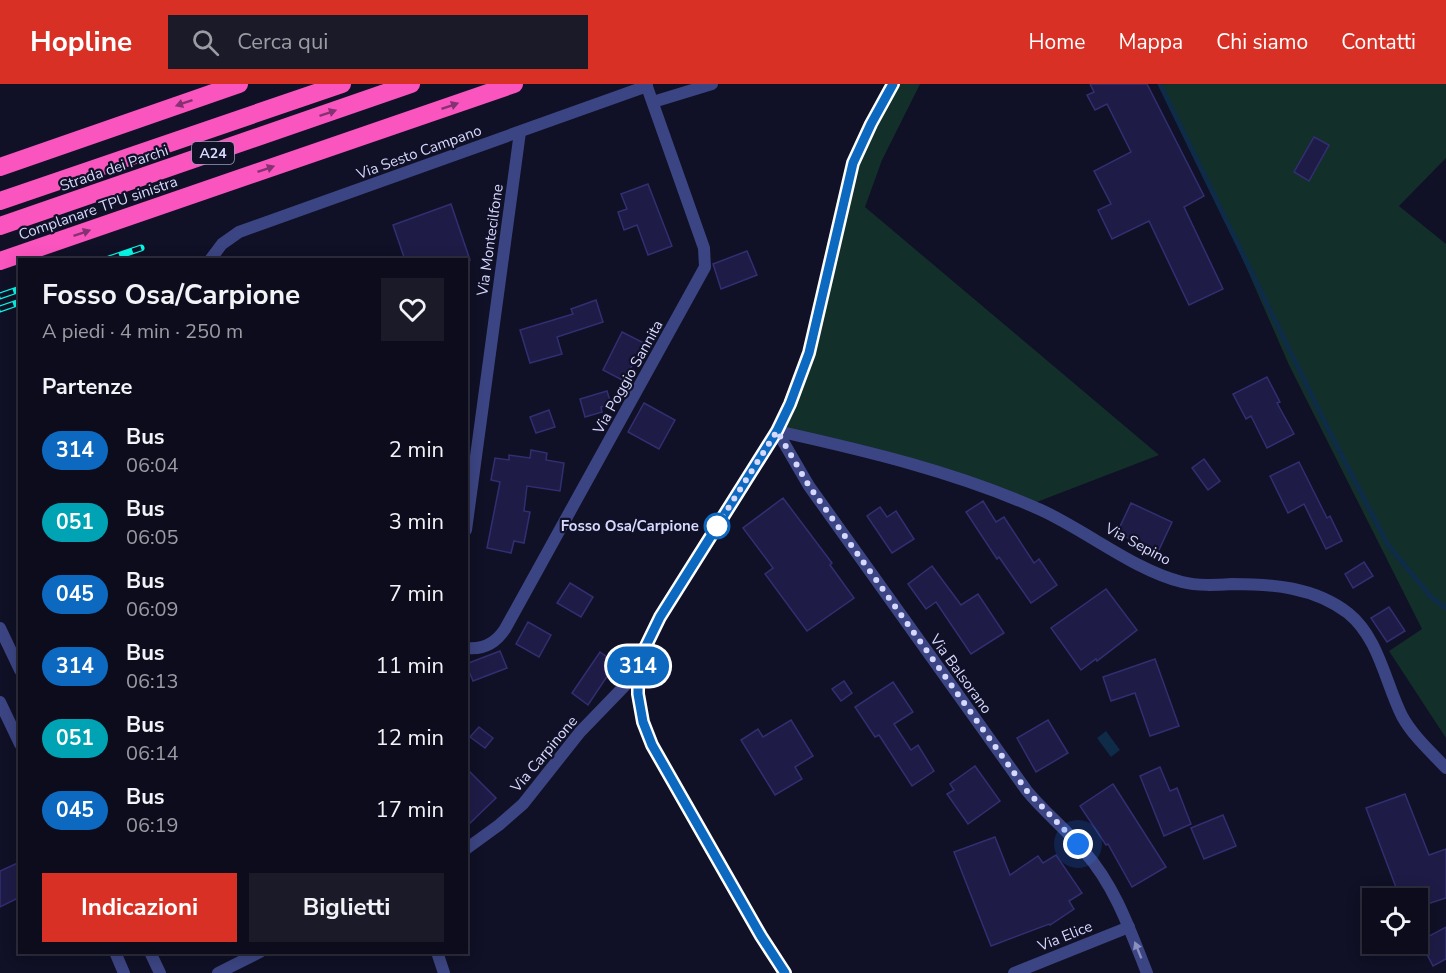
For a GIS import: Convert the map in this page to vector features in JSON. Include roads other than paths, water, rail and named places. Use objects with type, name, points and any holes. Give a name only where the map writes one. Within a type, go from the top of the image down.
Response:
[{"type":"highway","points":[[0,167],[240,84]]},
{"type":"highway","name":"Strada dei Parchi","points":[[4,200],[342,84]]},
{"type":"highway","name":"Strada dei Parchi","points":[[8,224],[411,84]]},
{"type":"highway","name":"Complanare TPU sinistra","points":[[0,261],[514,84]]},
{"type":"street","points":[[653,102],[712,84]]},
{"type":"street","points":[[785,973],[761,936],[652,745],[641,713],[638,672],[642,654],[653,628],[777,431],[795,393],[809,353],[853,163],[893,84]]},
{"type":"street","name":"Via Poggio Sannita","points":[[468,648],[478,649],[490,644],[505,629],[704,270],[706,260],[704,248],[647,85]]},
{"type":"street","name":"Via Sesto Campano","points":[[212,258],[222,244],[239,232],[647,85]]},
{"type":"street","name":"Via Montecilfone","points":[[468,515],[520,132]]},
{"type":"street","name":"Via Sepino","points":[[777,431],[906,462],[999,492],[1054,516],[1133,561],[1171,578],[1204,585],[1282,587],[1306,591],[1328,600],[1354,619],[1366,633],[1407,725],[1446,768]]},
{"type":"street","name":"Via Balsorano","points":[[777,431],[809,486],[1027,791],[1093,861],[1115,896],[1147,973]]},
{"type":"street","points":[[0,628],[18,666]]},
{"type":"street","name":"Via Carpinone","points":[[468,848],[523,804],[580,732],[638,672]]},
{"type":"street","points":[[0,702],[18,740]]},
{"type":"street","name":"Via Elice","points":[[1014,973],[1129,927]]},
{"type":"street","points":[[116,954],[124,973]]},
{"type":"street","points":[[151,954],[160,973]]},
{"type":"street","points":[[218,973],[256,954]]},
{"type":"street","points":[[438,954],[444,973]]},
{"type":"water","points":[[1106,731],[1120,750],[1111,757],[1097,738]]},
{"type":"waterway","points":[[1160,84],[1329,431],[1388,545],[1431,597],[1446,608]]},
{"type":"railway","points":[[112,258],[141,248]]},
{"type":"railway","points":[[0,296],[18,290]]},
{"type":"railway","points":[[0,309],[18,303]]},
{"type":"place","name":"Fosso Osa/Carpione","points":[[717,526]]}]
